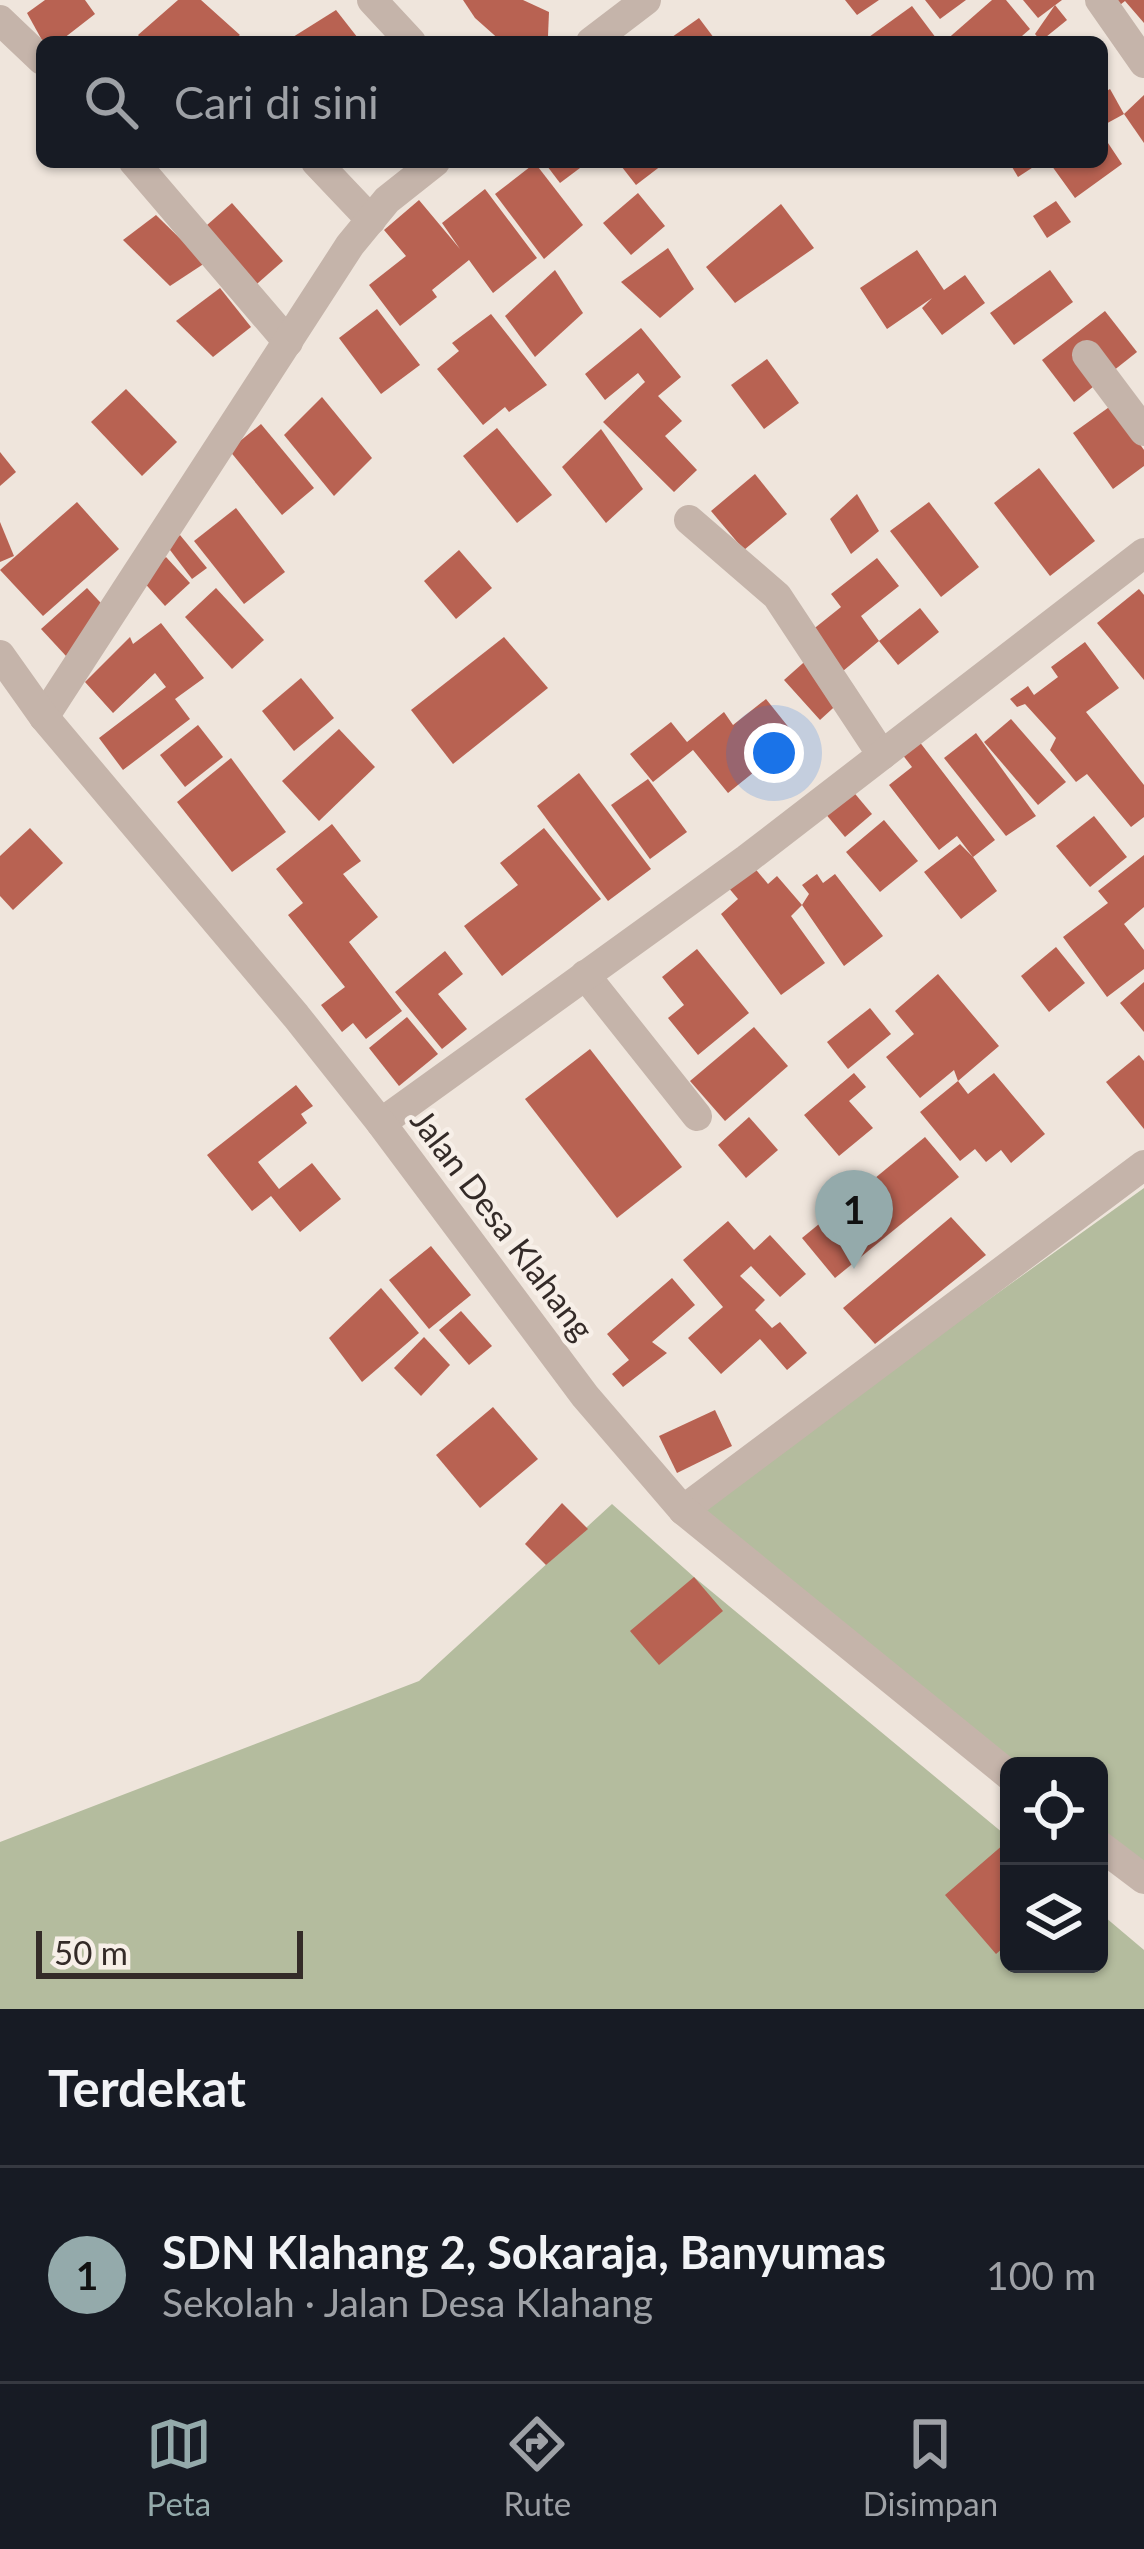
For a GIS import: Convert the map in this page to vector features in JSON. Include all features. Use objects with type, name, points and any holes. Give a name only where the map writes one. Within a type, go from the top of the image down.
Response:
[{"type":"street","points":[[372,0],[405,36]]},
{"type":"street","points":[[600,36],[646,0]]},
{"type":"street","points":[[1100,0],[1144,63]]},
{"type":"street","points":[[0,20],[36,54]]},
{"type":"street","points":[[139,168],[288,342]]},
{"type":"street","points":[[322,168],[371,220]]},
{"type":"street","points":[[44,717],[350,245],[388,200],[428,168]]},
{"type":"street","points":[[1088,355],[1144,430]]},
{"type":"street","points":[[689,520],[777,596],[882,755]]},
{"type":"street","points":[[381,1123],[747,859],[1144,553]]},
{"type":"street","name":"Jalan Desa Klahang","points":[[0,655],[44,717],[296,1016],[585,1396],[683,1510],[1000,1768]]},
{"type":"street","points":[[585,976],[697,1116]]},
{"type":"street","points":[[683,1510],[1144,1165]]},
{"type":"street","points":[[1108,1852],[1144,1879]]},
{"type":"green space","points":[[1144,1188],[1144,1871],[1108,1841],[1108,1757],[1003,1757],[696,1510]]},
{"type":"green space","points":[[612,1504],[1000,1831],[1000,1973],[1108,1973],[1108,1920],[1144,1950],[1144,2009],[0,2009],[0,1842],[419,1681]]},
{"type":"building","points":[[45,0],[85,0],[95,14],[67,36],[40,36],[27,13]]},
{"type":"building","points":[[178,0],[201,0],[240,35],[139,36]]},
{"type":"building","points":[[463,0],[523,0],[549,12],[548,36],[495,36]]},
{"type":"building","points":[[845,0],[879,0],[857,15]]},
{"type":"building","points":[[925,0],[966,0],[940,19]]},
{"type":"building","points":[[992,0],[1006,0],[1030,29],[1022,36],[951,36]]},
{"type":"building","points":[[1023,0],[1062,0],[1038,18]]},
{"type":"building","points":[[1110,0],[1144,0],[1144,23],[1125,1],[1116,8]]},
{"type":"building","points":[[1055,5],[1067,20],[1047,36],[1035,34]]},
{"type":"building","points":[[912,6],[934,36],[870,36]]},
{"type":"building","points":[[336,10],[356,36],[295,36]]},
{"type":"building","points":[[699,18],[712,36],[674,36]]},
{"type":"building","points":[[1108,90],[1124,114],[1108,123]]},
{"type":"building","points":[[1144,95],[1144,143],[1124,114]]},
{"type":"building","points":[[1108,143],[1122,164],[1075,198],[1053,168],[1108,168]]},
{"type":"building","points":[[529,168],[539,168],[583,225],[544,259],[495,194]]},
{"type":"building","points":[[549,168],[580,168],[560,183]]},
{"type":"building","points":[[623,168],[658,168],[636,185]]},
{"type":"building","points":[[485,189],[537,258],[493,293],[469,260],[432,290],[437,297],[400,326],[369,285],[406,256],[384,230],[419,200],[460,249],[442,223]]},
{"type":"building","points":[[638,193],[665,226],[631,255],[603,223]]},
{"type":"building","points":[[1056,201],[1071,222],[1047,238],[1033,216]]},
{"type":"building","points":[[232,203],[283,261],[249,291],[198,233]]},
{"type":"building","points":[[781,204],[814,248],[735,303],[706,267]]},
{"type":"building","points":[[156,215],[205,263],[170,286],[123,240]]},
{"type":"building","points":[[668,248],[694,289],[660,318],[621,282]]},
{"type":"building","points":[[917,250],[944,290],[965,275],[985,303],[942,335],[922,308],[932,298],[887,329],[860,288]]},
{"type":"building","points":[[555,270],[583,313],[535,357],[505,316]]},
{"type":"building","points":[[1050,270],[1073,302],[1014,345],[990,313]]},
{"type":"building","points":[[220,288],[251,327],[213,357],[176,321]]},
{"type":"building","points":[[377,309],[420,365],[381,394],[339,338]]},
{"type":"building","points":[[1105,311],[1137,352],[1074,402],[1042,360]]},
{"type":"building","points":[[491,314],[547,385],[509,412],[505,407],[483,425],[437,369],[459,351],[452,343]]},
{"type":"building","points":[[641,328],[681,377],[658,396],[682,421],[665,436],[697,470],[674,492],[603,422],[645,382],[638,373],[605,400],[585,374]]},
{"type":"building","points":[[767,359],[799,403],[764,429],[731,385]]},
{"type":"building","points":[[126,389],[177,442],[142,476],[91,422]]},
{"type":"building","points":[[322,397],[372,458],[334,496],[284,435]]},
{"type":"building","points":[[1112,405],[1144,450],[1144,466],[1113,489],[1073,433]]},
{"type":"building","points":[[261,424],[314,488],[282,515],[229,450]]},
{"type":"building","points":[[497,428],[552,495],[517,523],[463,456]]},
{"type":"building","points":[[601,429],[643,489],[606,523],[562,467]]},
{"type":"building","points":[[0,452],[16,472],[0,486]]},
{"type":"building","points":[[1039,468],[1095,541],[1050,576],[994,503]]},
{"type":"building","points":[[755,474],[787,514],[744,550],[711,511]]},
{"type":"building","points":[[857,494],[879,531],[851,554],[830,519]]},
{"type":"building","points":[[77,502],[119,549],[43,616],[0,570]]},
{"type":"building","points":[[929,502],[979,567],[941,597],[890,531]]},
{"type":"building","points":[[236,508],[285,572],[244,604],[194,541]]},
{"type":"building","points":[[0,522],[14,556],[0,562]]},
{"type":"building","points":[[180,535],[207,568],[192,579],[167,546]]},
{"type":"building","points":[[459,550],[492,588],[456,619],[424,581]]},
{"type":"building","points":[[166,557],[190,583],[165,606],[141,579]]},
{"type":"building","points":[[877,558],[899,586],[861,616],[879,641],[843,671],[855,688],[820,720],[784,680],[820,648],[811,631],[841,607],[831,594]]},
{"type":"building","points":[[87,588],[111,614],[66,656],[41,629]]},
{"type":"building","points":[[216,588],[264,640],[232,669],[185,617]]},
{"type":"building","points":[[1139,589],[1144,595],[1144,680],[1097,623]]},
{"type":"building","points":[[920,608],[939,632],[898,665],[879,641]]},
{"type":"building","points":[[161,623],[204,678],[175,699],[190,719],[123,770],[99,738],[166,687],[155,673],[113,713],[85,682],[130,637],[133,644]]},
{"type":"building","points":[[504,637],[548,688],[453,764],[411,710]]},
{"type":"building","points":[[1085,642],[1119,688],[1086,712],[1144,785],[1144,817],[1131,827],[1087,774],[1076,782],[1050,750],[1056,738],[1025,704],[1017,707],[1010,699],[1028,686],[1034,695],[1058,677],[1051,667]]},
{"type":"building","points":[[301,678],[334,718],[294,751],[262,711]]},
{"type":"building","points":[[766,699],[802,744],[768,770],[764,764],[728,793],[693,750],[653,782],[630,754],[671,722],[687,742],[724,712],[733,725]]},
{"type":"building","points":[[1011,719],[1066,782],[1038,805],[984,742]]},
{"type":"building","points":[[198,725],[223,757],[185,787],[160,755]]},
{"type":"building","points":[[339,729],[375,767],[319,821],[282,781]]},
{"type":"building","points":[[912,732],[995,840],[973,857],[957,836],[939,850],[889,785],[912,767],[895,745]]},
{"type":"building","points":[[976,733],[1036,816],[1006,836],[944,758]]},
{"type":"building","points":[[231,758],[286,832],[232,872],[177,802]]},
{"type":"building","points":[[579,773],[651,869],[608,901],[537,806]]},
{"type":"building","points":[[648,779],[687,832],[650,859],[611,805]]},
{"type":"building","points":[[851,789],[872,814],[845,837],[824,812]]},
{"type":"building","points":[[1094,816],[1127,857],[1090,887],[1056,846]]},
{"type":"building","points":[[884,820],[918,861],[880,892],[846,852]]},
{"type":"building","points":[[332,824],[361,861],[343,874],[378,917],[349,942],[402,1011],[366,1039],[353,1023],[342,1032],[321,1005],[345,987],[288,915],[303,903],[276,869]]},
{"type":"building","points":[[30,828],[63,863],[13,910],[0,896],[0,856]]},
{"type":"building","points":[[544,828],[601,899],[502,976],[464,926],[518,885],[500,863]]},
{"type":"building","points":[[960,844],[997,891],[961,919],[924,872]]},
{"type":"building","points":[[1144,855],[1144,907],[1124,924],[1144,950],[1144,969],[1107,997],[1063,937],[1108,903],[1098,891]]},
{"type":"building","points":[[747,859],[768,884],[777,876],[802,905],[791,916],[825,963],[781,995],[721,914],[738,899],[722,880]]},
{"type":"building","points":[[817,874],[823,883],[835,874],[883,936],[844,966],[802,905],[809,894],[802,885]]},
{"type":"building","points":[[1056,947],[1085,983],[1049,1012],[1021,976]]},
{"type":"building","points":[[697,949],[749,1013],[698,1055],[668,1018],[684,1005],[662,977]]},
{"type":"building","points":[[445,951],[463,974],[438,994],[467,1029],[442,1049],[395,992]]},
{"type":"building","points":[[938,974],[999,1046],[958,1081],[954,1070],[920,1098],[886,1057],[914,1034],[895,1011]]},
{"type":"building","points":[[1144,982],[1144,1032],[1120,1003]]},
{"type":"building","points":[[870,1008],[891,1034],[848,1069],[827,1042]]},
{"type":"building","points":[[407,1017],[438,1054],[399,1086],[369,1048]]},
{"type":"building","points":[[754,1027],[788,1066],[725,1121],[690,1081]]},
{"type":"building","points":[[590,1049],[682,1167],[617,1218],[525,1099]]},
{"type":"building","points":[[1139,1055],[1144,1061],[1144,1129],[1106,1082]]},
{"type":"building","points":[[854,1073],[866,1087],[849,1101],[873,1128],[839,1156],[804,1115]]},
{"type":"building","points":[[994,1073],[1045,1134],[1011,1163],[1001,1150],[986,1162],[975,1149],[960,1161],[920,1112],[958,1081],[968,1094]]},
{"type":"building","points":[[296,1085],[313,1106],[301,1114],[307,1123],[258,1162],[279,1189],[312,1163],[341,1199],[300,1232],[271,1196],[252,1211],[207,1155]]},
{"type":"building","points":[[749,1117],[778,1150],[746,1178],[718,1145]]},
{"type":"building","points":[[925,1137],[959,1177],[835,1278],[802,1238]]},
{"type":"building","points":[[951,1217],[986,1255],[875,1344],[843,1308]]},
{"type":"building","points":[[728,1221],[754,1250],[770,1235],[806,1274],[780,1297],[751,1266],[740,1276],[765,1300],[755,1310],[772,1328],[780,1322],[807,1353],[787,1370],[760,1339],[721,1374],[688,1338],[723,1307],[683,1260]]},
{"type":"building","points":[[431,1246],[471,1295],[429,1329],[389,1280]]},
{"type":"building","points":[[672,1278],[695,1305],[652,1342],[667,1353],[623,1387],[612,1374],[629,1360],[607,1334]]},
{"type":"building","points":[[381,1288],[419,1333],[362,1382],[329,1338]]},
{"type":"building","points":[[461,1311],[492,1346],[469,1365],[439,1330]]},
{"type":"building","points":[[424,1337],[450,1365],[421,1396],[394,1368]]},
{"type":"building","points":[[493,1407],[538,1459],[480,1508],[436,1455]]},
{"type":"building","points":[[715,1410],[732,1446],[677,1473],[659,1436]]},
{"type":"building","points":[[562,1503],[588,1529],[546,1565],[525,1544]]},
{"type":"building","points":[[694,1577],[723,1611],[659,1665],[630,1631]]},
{"type":"building","points":[[1000,1847],[1000,1951],[996,1954],[945,1895]]},
{"type":"place","name":"SDN Klahang 2, Sokaraja, Banyumas","points":[[854,1269]]}]
